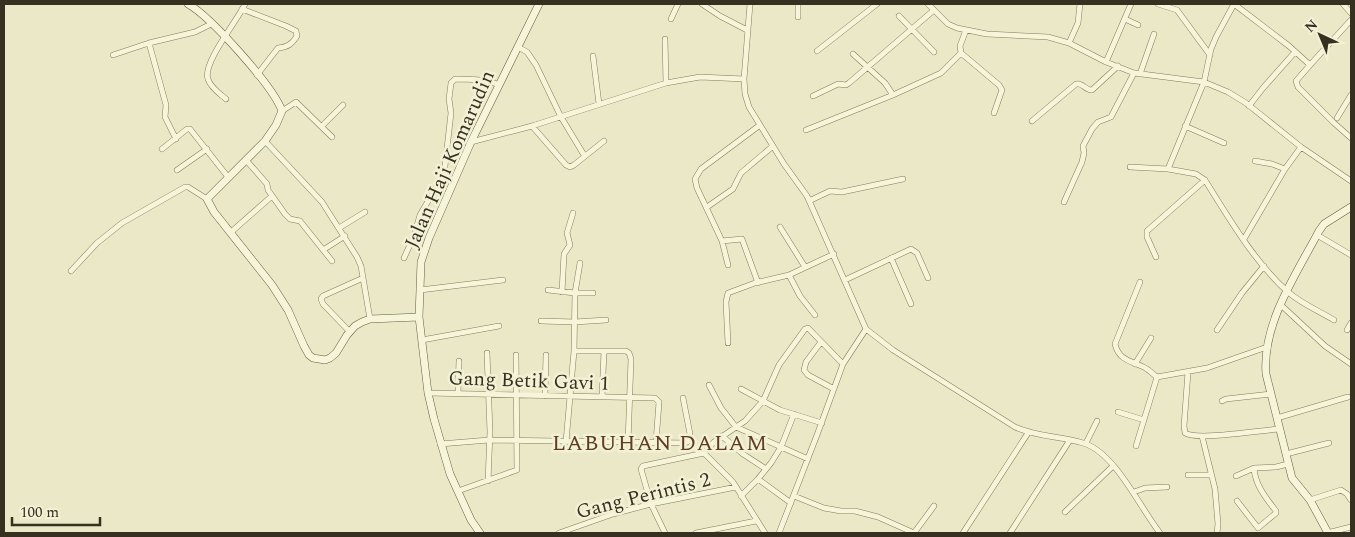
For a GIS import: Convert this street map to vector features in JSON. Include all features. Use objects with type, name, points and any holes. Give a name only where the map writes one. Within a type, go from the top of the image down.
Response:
[{"type":"street","points":[[188,4],[199,12],[235,47],[276,100],[282,111]]},
{"type":"street","name":"Jalan Haji Komarudin","points":[[480,533],[471,520],[450,474],[440,444],[428,392],[419,317],[421,262],[496,84],[518,47],[539,4]]},
{"type":"street","points":[[671,19],[678,4]]},
{"type":"street","points":[[702,4],[747,30]]},
{"type":"street","points":[[750,4],[744,79],[748,107],[809,201],[846,280],[866,329],[893,350],[1015,427],[1028,433],[1086,443],[1103,455],[1113,466],[1134,492],[1160,533]]},
{"type":"street","points":[[798,4],[798,17]]},
{"type":"street","points":[[817,51],[877,4]]},
{"type":"street","points":[[928,4],[948,24],[957,28],[997,35],[1048,36],[1069,43],[1106,62],[1137,74],[1204,82],[1228,92],[1249,106],[1300,147],[1351,181]]},
{"type":"street","points":[[1069,43],[1078,23],[1080,4]]},
{"type":"street","points":[[1106,62],[1131,4]]},
{"type":"street","points":[[1158,4],[1177,10],[1210,56]]},
{"type":"street","points":[[1177,10],[1180,4]]},
{"type":"street","points":[[1168,169],[1204,82],[1216,37],[1234,4],[1310,66]]},
{"type":"street","points":[[1343,4],[1351,13]]},
{"type":"street","points":[[226,100],[209,82],[207,77],[213,57],[243,6],[286,26],[296,32],[297,36],[292,44],[286,48],[278,48],[257,75]]},
{"type":"street","points":[[813,96],[838,84],[846,86],[934,10]]},
{"type":"street","points":[[900,16],[934,52]]},
{"type":"street","points":[[1125,19],[1138,25]]},
{"type":"street","points":[[1351,20],[1296,81],[1298,87],[1338,128],[1351,138]]},
{"type":"street","points":[[112,55],[148,43],[188,34],[211,24]]},
{"type":"street","points":[[966,30],[960,46],[962,53],[999,85],[1002,93],[994,113]]},
{"type":"street","points":[[1064,202],[1082,162],[1083,146],[1092,129],[1098,122],[1111,117],[1137,74],[1154,34]]},
{"type":"street","points":[[665,39],[666,83]]},
{"type":"street","points":[[148,43],[166,105],[165,118],[176,139]]},
{"type":"street","points":[[518,47],[527,52],[536,65],[561,117],[584,155]]},
{"type":"street","points":[[1249,106],[1295,52]]},
{"type":"street","points":[[806,130],[893,96],[941,73],[962,53]]},
{"type":"street","points":[[853,54],[885,82],[893,96]]},
{"type":"street","points":[[593,56],[599,104]]},
{"type":"street","points":[[1032,121],[1076,84],[1092,90],[1118,66]]},
{"type":"street","points":[[471,142],[532,126],[666,83],[700,77],[744,79]]},
{"type":"street","points":[[404,258],[414,236],[420,215],[441,179],[445,166],[451,113],[449,99],[451,83],[456,79],[496,84]]},
{"type":"street","points":[[1337,118],[1351,95]]},
{"type":"street","points":[[207,199],[265,141],[276,125],[282,111],[296,102],[332,137]]},
{"type":"street","points":[[322,126],[343,105]]},
{"type":"street","points":[[728,265],[722,241],[695,183],[696,175],[708,163],[760,125]]},
{"type":"street","points":[[532,126],[566,165],[570,166],[574,165],[584,155],[604,141]]},
{"type":"street","points":[[1185,126],[1224,143]]},
{"type":"street","points":[[162,150],[187,129],[190,129],[228,177]]},
{"type":"street","points":[[265,141],[322,202],[345,236],[359,261],[370,319]]},
{"type":"street","points":[[707,208],[733,190],[741,173],[773,146]]},
{"type":"street","points":[[1244,239],[1300,147]]},
{"type":"street","points":[[177,170],[206,149]]},
{"type":"street","points":[[246,160],[268,184],[268,190],[289,219],[300,221],[332,261]]},
{"type":"street","points":[[1255,161],[1285,169]]},
{"type":"street","points":[[1130,167],[1168,169],[1196,174],[1205,180],[1244,239],[1287,292],[1334,320]]},
{"type":"street","points":[[809,201],[830,191],[842,192],[903,179]]},
{"type":"street","points":[[1156,257],[1147,237],[1148,230],[1205,180]]},
{"type":"street","points":[[71,271],[97,243],[122,222],[188,187],[207,199],[214,212],[272,285],[288,310],[296,332],[309,355],[319,360],[330,358],[336,353],[355,326],[370,319],[419,317]]},
{"type":"street","points":[[230,233],[272,196]]},
{"type":"street","points":[[1351,207],[1324,224],[1287,292],[1270,332],[1267,347],[1266,374],[1292,478],[1310,500],[1328,533],[1351,527]]},
{"type":"street","points":[[339,228],[365,212]]},
{"type":"street","points":[[562,292],[564,253],[570,245],[567,230],[573,213]]},
{"type":"street","points":[[780,227],[805,267]]},
{"type":"street","points":[[1317,235],[1351,255]]},
{"type":"street","points":[[323,250],[345,236]]},
{"type":"street","points":[[722,241],[742,239],[758,283]]},
{"type":"street","points":[[846,280],[909,250],[914,250],[928,278]]},
{"type":"street","points":[[728,343],[727,295],[758,283],[789,275],[834,254]]},
{"type":"street","points":[[891,258],[912,304]]},
{"type":"street","points":[[566,442],[574,351],[575,293],[580,263]]},
{"type":"street","points":[[1217,330],[1242,293],[1264,266]]},
{"type":"street","points":[[789,275],[800,296],[815,315]]},
{"type":"street","points":[[350,332],[321,300],[323,296],[363,278]]},
{"type":"street","points":[[420,290],[503,280]]},
{"type":"street","points":[[1140,282],[1115,344],[1120,356],[1147,369],[1157,377],[1222,364],[1267,347]]},
{"type":"street","points":[[548,290],[594,293]]},
{"type":"street","points":[[1281,304],[1325,346],[1351,364]]},
{"type":"street","points":[[541,321],[575,322],[606,320]]},
{"type":"street","points":[[1347,330],[1351,323]]},
{"type":"street","points":[[422,340],[499,326]]},
{"type":"street","points":[[665,533],[650,504],[641,469],[643,466],[704,453],[709,445],[745,421],[763,401],[778,366],[804,330],[808,328],[843,364]]},
{"type":"street","points":[[779,533],[822,424],[843,364],[866,329]]},
{"type":"street","points":[[1135,364],[1150,338]]},
{"type":"street","points":[[821,342],[806,362],[804,370],[808,375],[834,388]]},
{"type":"street","points":[[574,351],[626,351],[629,353],[631,359],[628,398],[630,431],[628,443]]},
{"type":"street","points":[[602,397],[604,351]]},
{"type":"street","points":[[486,353],[489,440],[488,482]]},
{"type":"street","points":[[458,491],[488,482],[517,470],[516,354]]},
{"type":"street","points":[[545,396],[546,355]]},
{"type":"street","points":[[458,394],[460,361]]},
{"type":"street","points":[[1188,372],[1184,430],[1188,435],[1202,436],[1280,429]]},
{"type":"street","points":[[1136,446],[1157,377]]},
{"type":"street","points":[[709,385],[721,408],[736,427],[808,459]]},
{"type":"street","points":[[742,389],[763,401],[822,424]]},
{"type":"street","name":"Gang Betik Gavi 1","points":[[428,392],[655,398],[659,401],[656,442]]},
{"type":"street","points":[[1222,402],[1226,399],[1271,394]]},
{"type":"street","points":[[1277,418],[1348,397]]},
{"type":"street","points":[[440,444],[489,440],[686,443],[689,441],[690,434],[683,398]]},
{"type":"street","points":[[1118,412],[1144,420]]},
{"type":"street","points":[[741,496],[758,480],[781,447],[794,414]]},
{"type":"street","points":[[1086,443],[1097,421]]},
{"type":"street","points":[[963,533],[1028,433]]},
{"type":"street","points":[[722,436],[743,454],[766,469]]},
{"type":"street","points":[[1202,436],[1215,489],[1217,533]]},
{"type":"street","points":[[1010,533],[1070,440]]},
{"type":"street","points":[[1286,454],[1329,443]]},
{"type":"street","points":[[704,453],[725,473],[736,487],[765,533]]},
{"type":"street","points":[[1236,476],[1254,468],[1276,467],[1288,464]]},
{"type":"street","points":[[1065,512],[1113,466]]},
{"type":"street","points":[[1254,468],[1259,486],[1276,512],[1258,528]]},
{"type":"street","points":[[1188,475],[1211,475]]},
{"type":"street","points":[[758,480],[791,503]]},
{"type":"street","name":"Gang Perintis 2","points":[[559,533],[612,514],[650,504],[736,487]]},
{"type":"street","points":[[1134,492],[1145,488],[1166,487]]},
{"type":"street","points":[[1310,500],[1340,490],[1347,494],[1351,500]]},
{"type":"street","points":[[794,496],[824,508],[855,511],[878,517],[914,533],[934,506]]},
{"type":"street","points":[[1237,501],[1262,533]]},
{"type":"street","points":[[696,533],[756,521]]},
{"type":"street","points":[[575,527],[578,533]]},
{"type":"district","name":"LABUHAN DALAM","points":[[660,442]]}]
